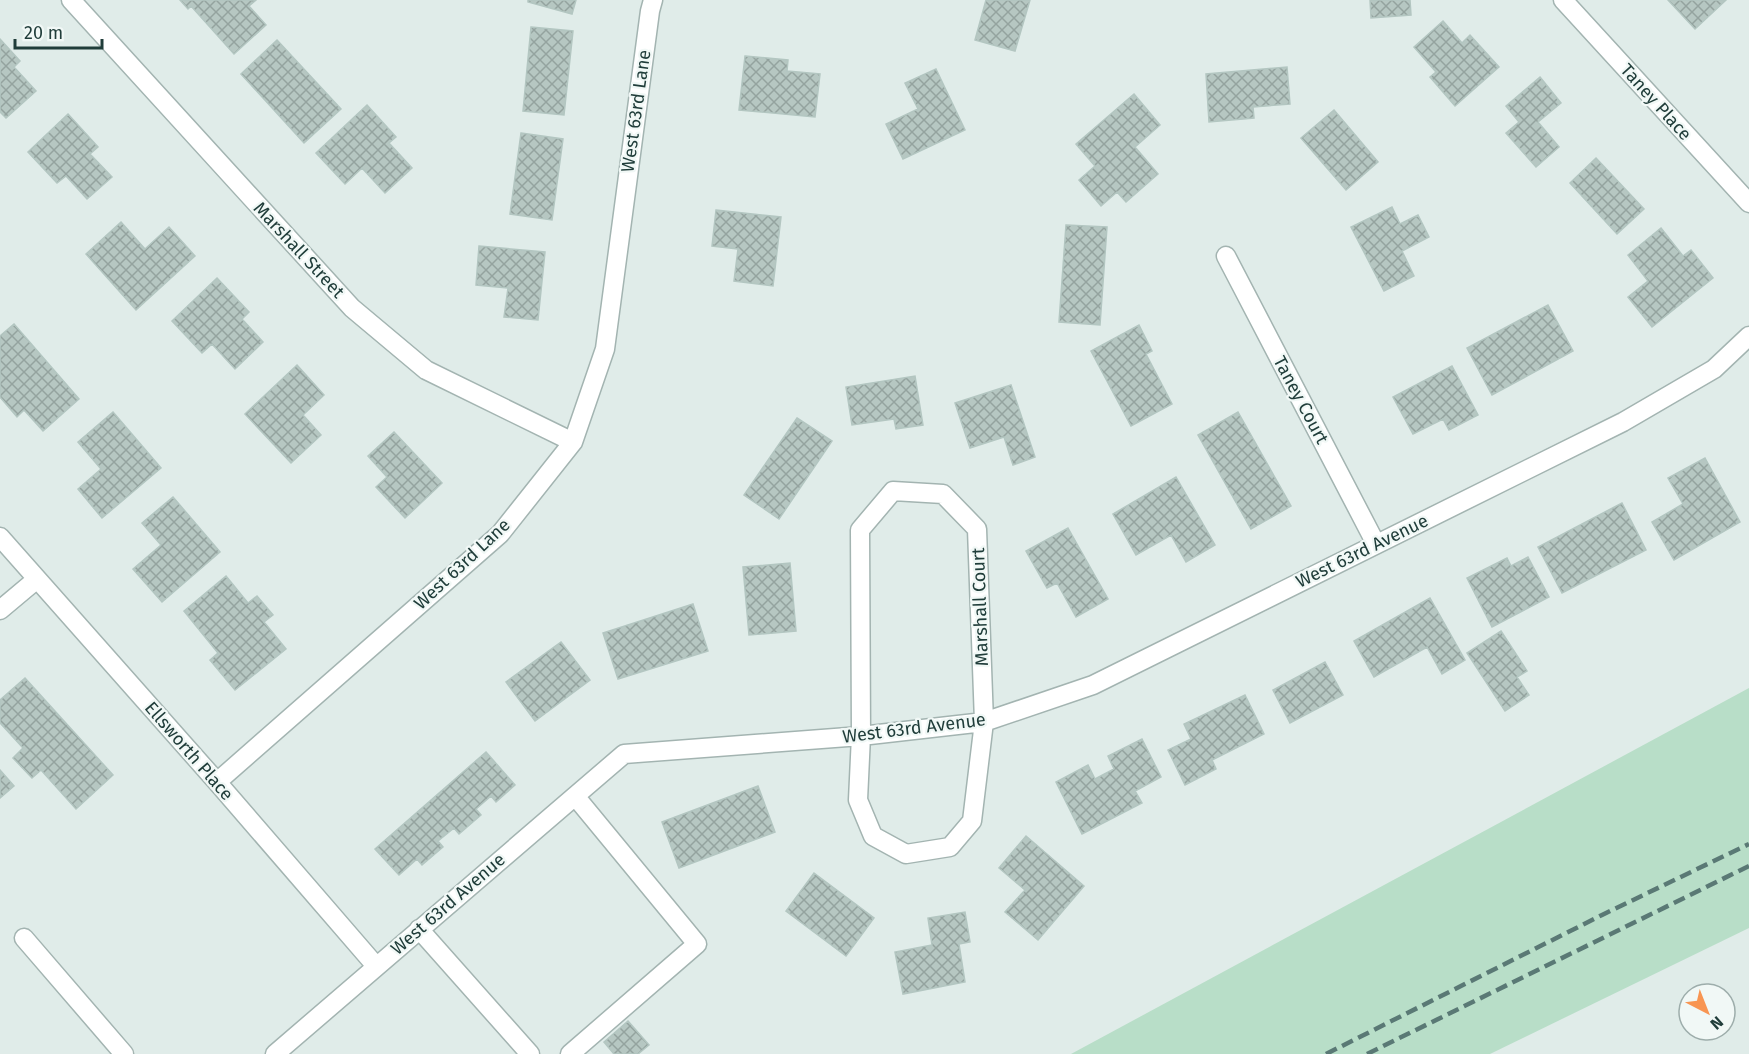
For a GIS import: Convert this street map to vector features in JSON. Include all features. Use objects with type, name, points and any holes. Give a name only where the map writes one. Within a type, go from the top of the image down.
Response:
[{"type":"street","name":"Marshall Street","points":[[71,0],[352,308],[426,370],[573,442]]},
{"type":"street","name":"West 63rd Lane","points":[[217,782],[500,534],[573,442],[605,349],[653,0]]},
{"type":"street","name":"Taney Place","points":[[1563,0],[1749,203]]},
{"type":"street","name":"Taney Court","points":[[1226,256],[1376,544]]},
{"type":"street","name":"West 63rd Avenue","points":[[276,1054],[624,754],[861,736],[984,722],[1093,685],[1623,422],[1714,369],[1749,336]]},
{"type":"street","name":"Marshall Court","points":[[893,491],[943,494],[977,529],[984,722],[972,821],[950,847],[906,854],[873,836],[858,800],[861,736],[860,531],[893,491]]},
{"type":"street","name":"Ellsworth Place","points":[[0,537],[376,966]]},
{"type":"street","points":[[0,610],[37,579]]},
{"type":"street","points":[[570,1054],[696,944],[575,796]]},
{"type":"street","points":[[419,929],[530,1054]]},
{"type":"street","points":[[24,938],[124,1054]]},
{"type":"green space","points":[[1749,688],[1749,928],[1490,1054],[1071,1054]]},
{"type":"building","points":[[180,0],[256,0],[249,6],[266,25],[234,54],[191,6],[188,9]]},
{"type":"building","points":[[528,0],[576,0],[572,14],[528,2]]},
{"type":"building","points":[[986,0],[1030,0],[1015,51],[975,40]]},
{"type":"building","points":[[1370,0],[1410,0],[1411,15],[1371,18]]},
{"type":"building","points":[[1668,0],[1726,0],[1695,29]]},
{"type":"building","points":[[1443,21],[1462,43],[1470,35],[1499,67],[1455,106],[1430,77],[1436,72],[1414,47]]},
{"type":"building","points":[[531,27],[573,31],[564,115],[523,111]]},
{"type":"building","points":[[0,39],[20,61],[14,67],[36,91],[6,118],[0,112]]},
{"type":"building","points":[[277,40],[341,109],[304,143],[241,74]]},
{"type":"building","points":[[745,56],[788,60],[787,71],[820,74],[815,117],[739,110]]},
{"type":"building","points":[[1287,67],[1290,104],[1253,107],[1254,118],[1209,122],[1206,74]]},
{"type":"building","points":[[936,69],[965,130],[903,159],[886,124],[918,109],[905,83]]},
{"type":"building","points":[[1540,77],[1561,103],[1538,122],[1559,147],[1536,167],[1506,133],[1519,122],[1506,106]]},
{"type":"building","points":[[1134,94],[1160,125],[1135,147],[1158,174],[1126,202],[1117,192],[1101,206],[1079,180],[1095,166],[1076,144]]},
{"type":"building","points":[[367,105],[396,137],[389,143],[412,168],[385,193],[362,168],[345,184],[316,153]]},
{"type":"building","points":[[1334,110],[1378,162],[1346,190],[1301,138]]},
{"type":"building","points":[[68,114],[98,147],[90,154],[112,177],[87,199],[66,176],[57,183],[28,152]]},
{"type":"building","points":[[521,133],[563,139],[552,220],[510,214]]},
{"type":"building","points":[[1596,158],[1644,209],[1617,234],[1570,183]]},
{"type":"building","points":[[1392,207],[1400,224],[1418,215],[1429,237],[1402,251],[1414,276],[1384,291],[1351,227]]},
{"type":"building","points":[[716,210],[781,217],[773,286],[734,281],[738,249],[712,246]]},
{"type":"building","points":[[121,222],[145,249],[169,227],[195,256],[136,310],[86,254]]},
{"type":"building","points":[[1066,225],[1107,227],[1100,325],[1059,322]]},
{"type":"building","points":[[1661,228],[1683,256],[1691,250],[1713,278],[1652,327],[1628,297],[1648,281],[1628,255]]},
{"type":"building","points":[[479,246],[545,252],[538,320],[504,317],[508,288],[476,285]]},
{"type":"building","points":[[217,278],[249,312],[242,319],[263,342],[235,369],[212,344],[202,353],[172,321]]},
{"type":"building","points":[[1548,305],[1573,351],[1492,395],[1467,348]]},
{"type":"building","points":[[14,324],[79,399],[43,431],[24,410],[17,417],[0,397],[0,336]]},
{"type":"building","points":[[1139,325],[1152,351],[1146,354],[1172,404],[1131,426],[1091,351]]},
{"type":"building","points":[[297,365],[324,395],[303,415],[321,435],[291,463],[245,414]]},
{"type":"building","points":[[1452,366],[1478,415],[1449,430],[1443,419],[1413,434],[1393,397]]},
{"type":"building","points":[[915,376],[923,425],[896,429],[894,419],[852,425],[846,387]]},
{"type":"building","points":[[1011,385],[1035,457],[1013,465],[1004,437],[970,448],[955,403]]},
{"type":"building","points":[[113,412],[161,468],[102,518],[78,489],[101,469],[78,442]]},
{"type":"building","points":[[1238,412],[1291,506],[1251,529],[1198,435]]},
{"type":"building","points":[[797,418],[832,441],[779,519],[744,495]]},
{"type":"building","points":[[394,432],[442,483],[405,518],[376,487],[387,477],[368,456]]},
{"type":"building","points":[[1705,458],[1740,522],[1674,560],[1652,522],[1683,504],[1668,478]]},
{"type":"building","points":[[1176,477],[1215,545],[1186,562],[1171,535],[1136,555],[1113,514]]},
{"type":"building","points":[[173,497],[220,552],[162,602],[133,569],[161,545],[142,523]]},
{"type":"building","points":[[1622,503],[1646,550],[1562,593],[1538,547]]},
{"type":"building","points":[[1068,528],[1108,599],[1076,617],[1057,583],[1047,588],[1026,551]]},
{"type":"building","points":[[1528,557],[1549,597],[1492,627],[1467,578],[1507,558],[1511,566]]},
{"type":"building","points":[[790,563],[796,631],[749,635],[743,567]]},
{"type":"building","points":[[226,576],[248,603],[257,596],[273,615],[264,622],[286,649],[235,690],[210,660],[218,653],[184,611]]},
{"type":"building","points":[[1430,598],[1465,660],[1442,674],[1427,647],[1374,677],[1354,641]]},
{"type":"building","points":[[693,604],[708,651],[618,679],[603,633]]},
{"type":"building","points":[[1501,631],[1527,671],[1517,677],[1529,695],[1505,711],[1467,653]]},
{"type":"building","points":[[561,642],[590,680],[535,721],[506,682]]},
{"type":"building","points":[[1325,662],[1343,695],[1290,723],[1273,690]]},
{"type":"building","points":[[25,678],[113,775],[76,809],[41,770],[32,778],[13,758],[23,748],[0,723],[0,700]]},
{"type":"building","points":[[1245,695],[1264,734],[1212,760],[1216,769],[1185,785],[1168,750],[1191,739],[1184,724]]},
{"type":"building","points":[[1142,739],[1161,777],[1135,791],[1142,803],[1082,834],[1056,782],[1088,765],[1095,779],[1114,769],[1108,756]]},
{"type":"building","points":[[486,752],[515,785],[496,802],[491,796],[476,809],[481,815],[459,834],[454,828],[438,841],[443,847],[422,865],[417,859],[399,875],[375,849]]},
{"type":"building","points":[[0,770],[14,786],[0,798]]},
{"type":"building","points":[[758,786],[775,832],[679,868],[662,822]]},
{"type":"building","points":[[1026,836],[1084,886],[1038,940],[1005,912],[1025,890],[999,868]]},
{"type":"building","points":[[814,873],[874,918],[846,956],[786,911]]},
{"type":"building","points":[[965,912],[970,942],[959,944],[965,982],[903,994],[895,952],[932,945],[928,918]]},
{"type":"building","points":[[628,1021],[649,1045],[638,1054],[614,1054],[604,1042]]},
{"type":"railway","points":[[1326,1054],[1749,844]]},
{"type":"railway","points":[[1367,1054],[1749,866]]}]
